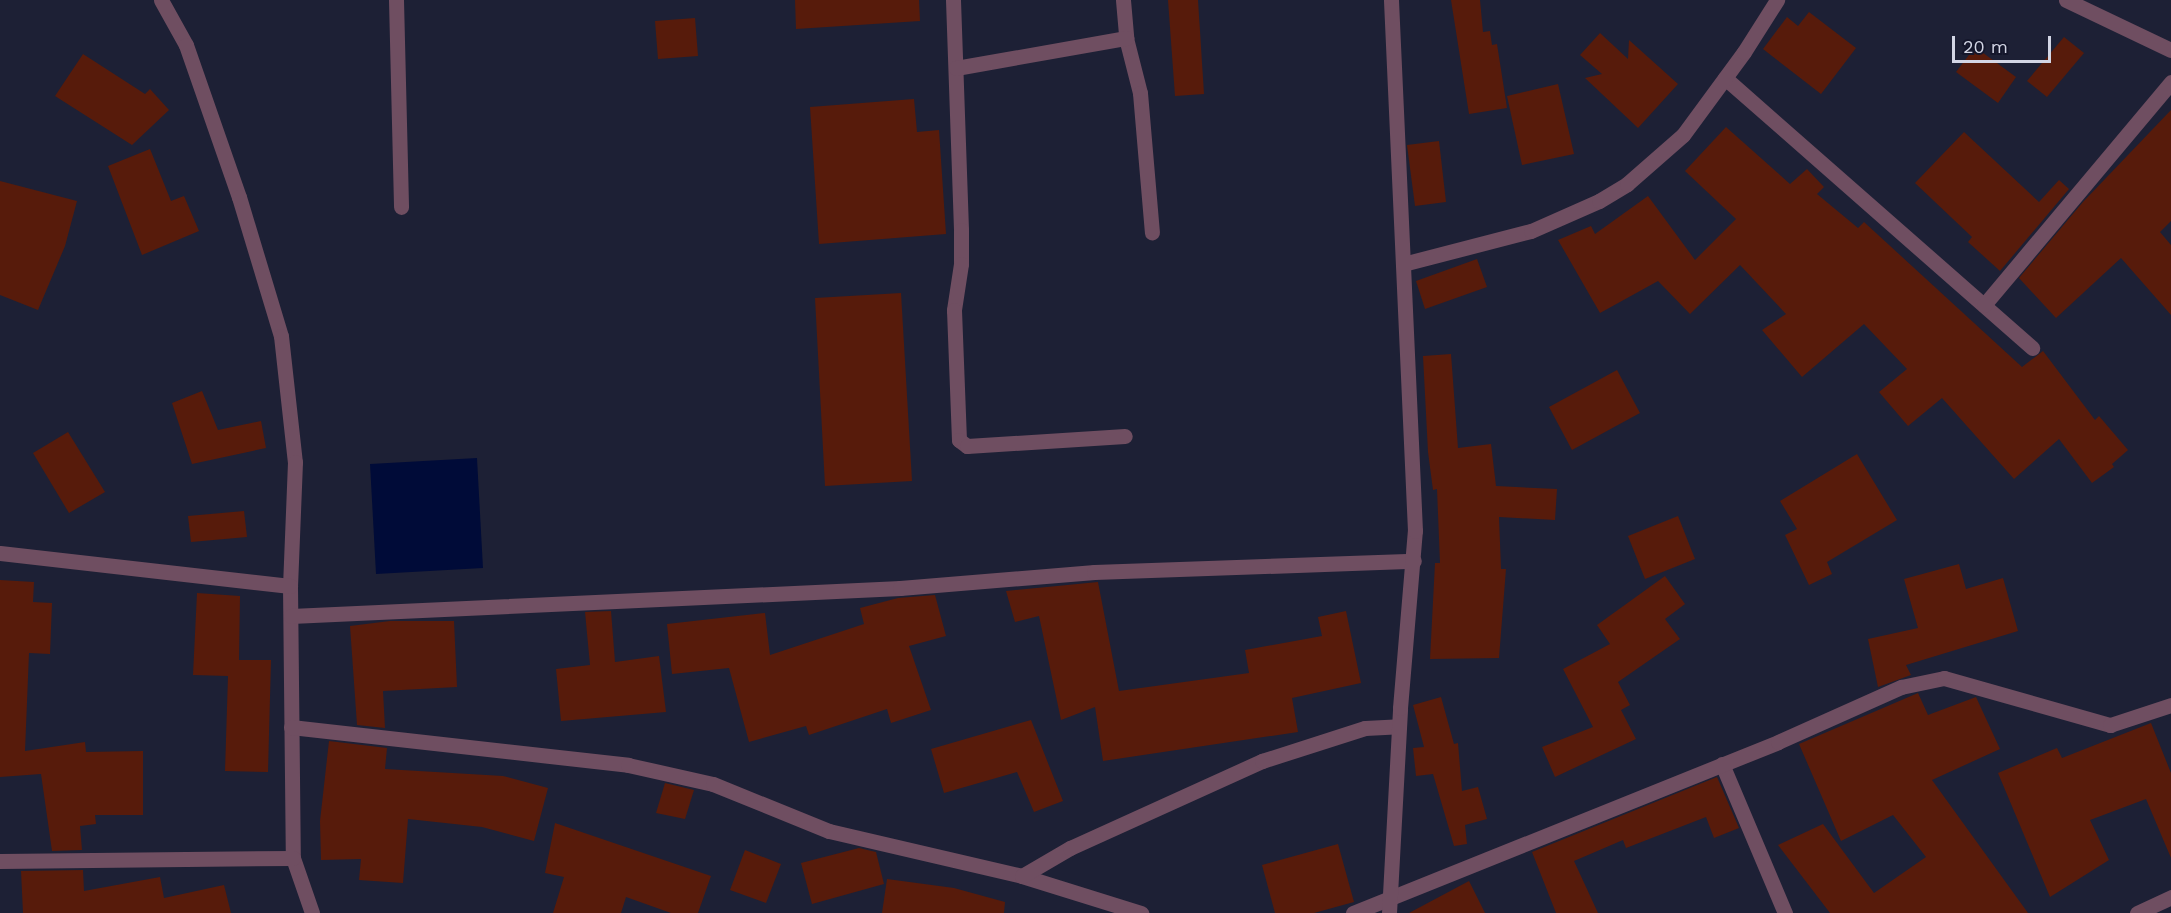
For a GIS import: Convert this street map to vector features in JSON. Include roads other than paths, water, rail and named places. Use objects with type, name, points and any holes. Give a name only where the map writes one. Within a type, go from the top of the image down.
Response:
[{"type":"street","points":[[161,0],[186,45],[239,197],[281,336],[295,462],[290,586],[293,858],[312,913]]},
{"type":"street","points":[[396,0],[400,207]]},
{"type":"street","points":[[953,0],[961,264],[954,310],[959,440],[967,446],[1125,436]]},
{"type":"street","points":[[1123,0],[1126,38],[1140,93],[1152,232]]},
{"type":"street","points":[[1389,913],[1392,897],[1400,726],[1414,561],[1404,264],[1391,0]]},
{"type":"street","points":[[1404,264],[1531,231],[1599,201],[1627,184],[1683,135],[1725,78],[1777,0]]},
{"type":"street","points":[[2066,0],[2171,50]]},
{"type":"street","points":[[956,68],[1126,38]]},
{"type":"street","points":[[1725,78],[2032,348]]},
{"type":"street","points":[[1984,305],[2171,82]]},
{"type":"street","points":[[0,552],[290,586]]},
{"type":"street","points":[[291,616],[900,588],[1095,572],[1414,561]]},
{"type":"street","points":[[1353,913],[1722,764],[1901,687],[1944,678],[2110,725],[2171,705]]},
{"type":"street","points":[[1022,876],[1070,848],[1262,761],[1365,728],[1400,726]]},
{"type":"street","points":[[291,727],[628,765],[713,784],[829,831],[1022,876],[1141,913]]},
{"type":"street","points":[[1722,764],[1785,913]]},
{"type":"street","points":[[0,861],[293,858]]},
{"type":"street","points":[[2137,913],[2171,897]]},
{"type":"water","points":[[477,458],[483,568],[376,574],[370,464]]}]
